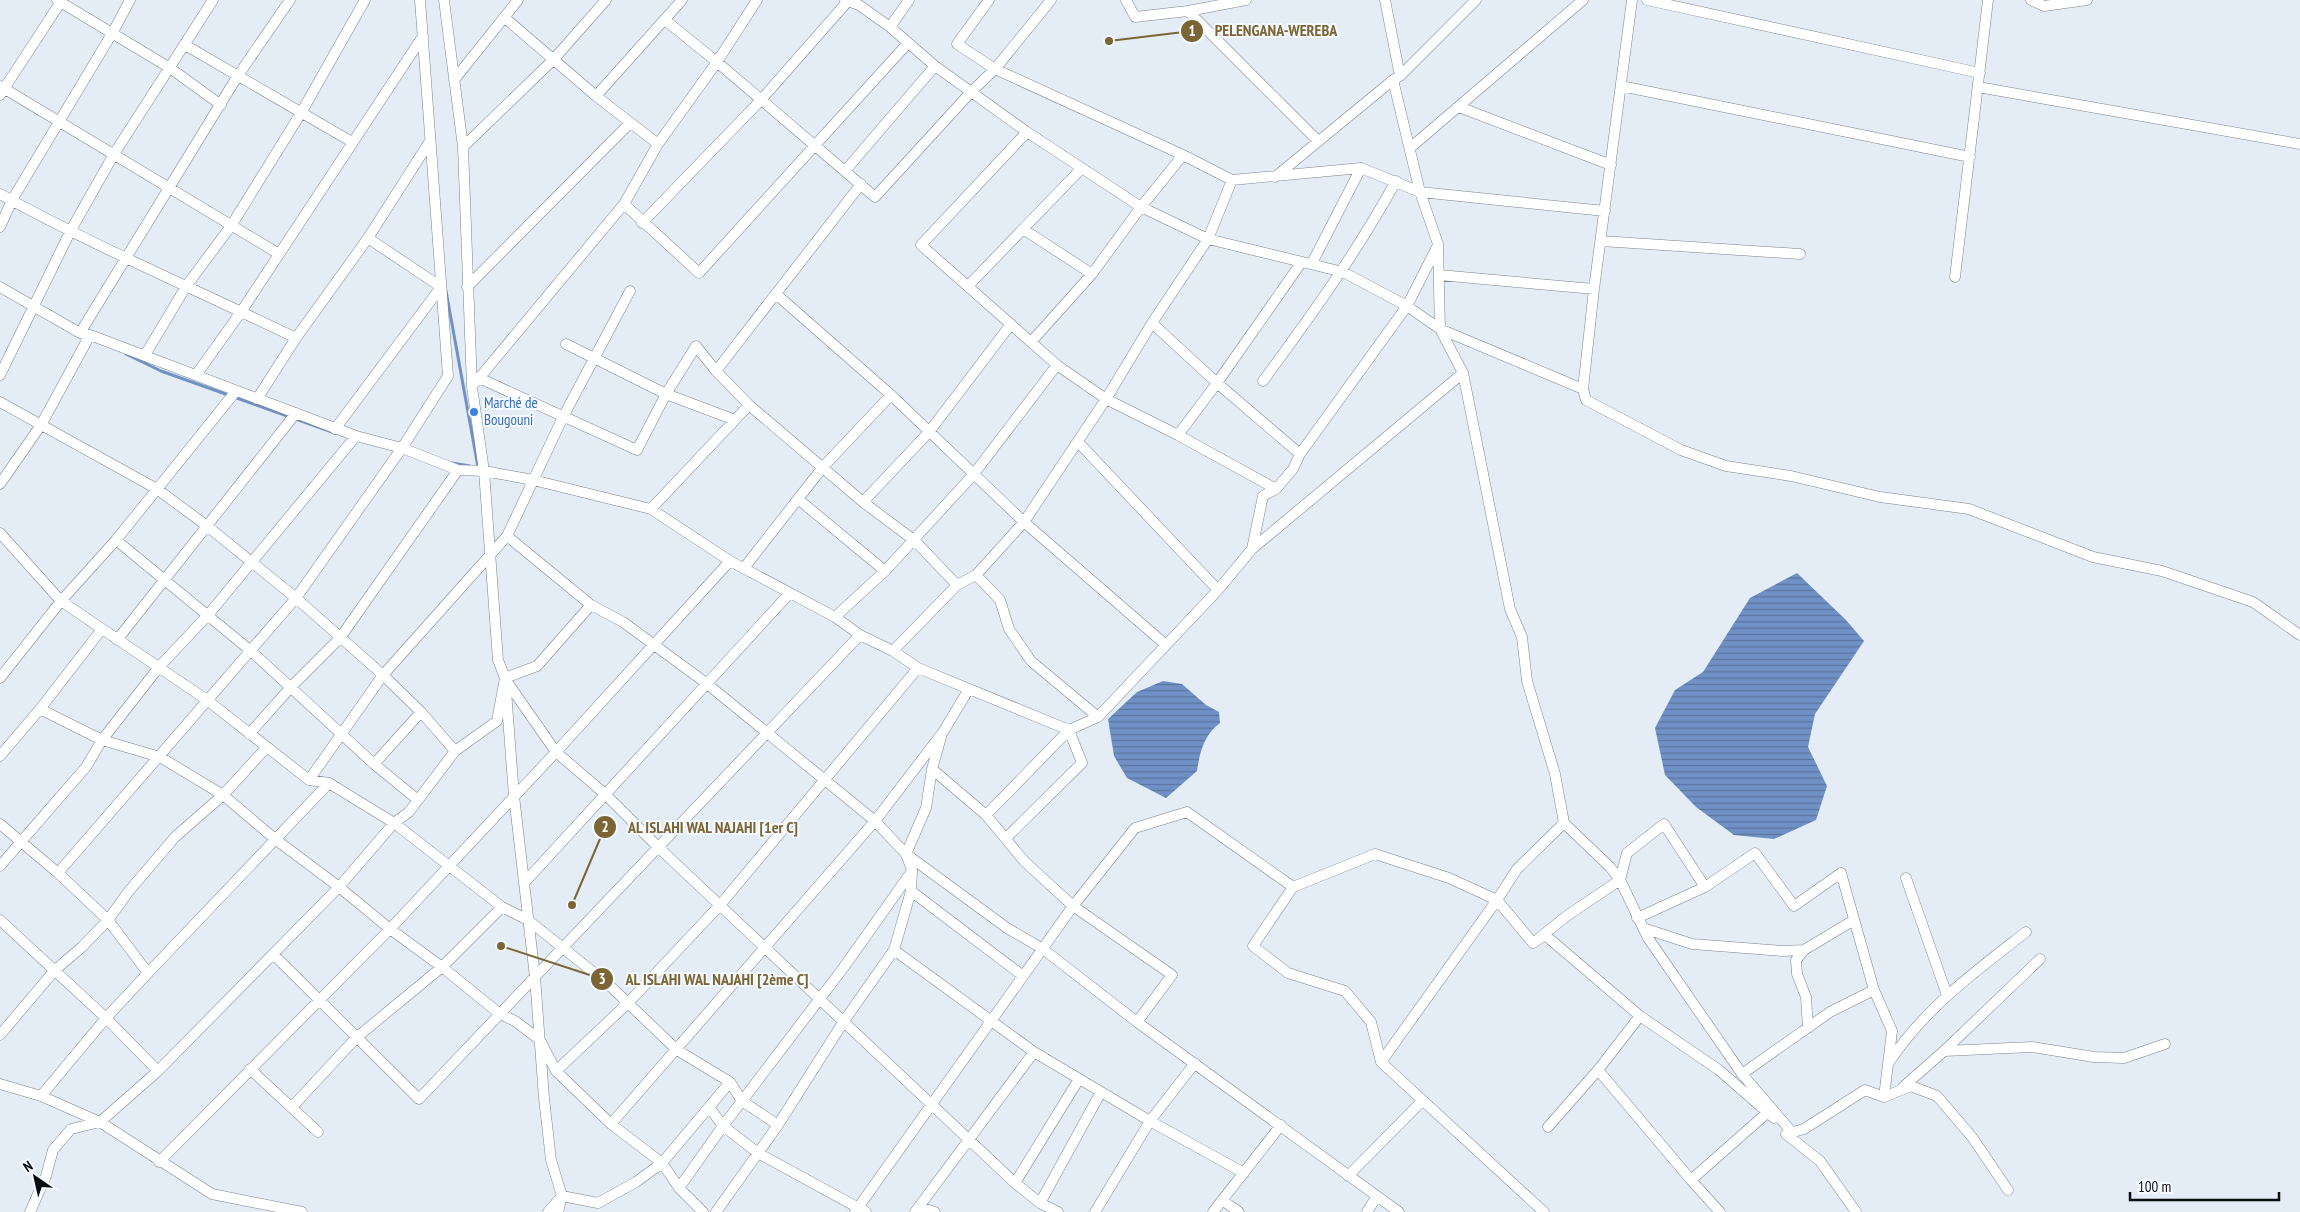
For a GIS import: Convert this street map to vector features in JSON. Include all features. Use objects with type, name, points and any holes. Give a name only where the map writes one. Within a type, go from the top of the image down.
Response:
[{"type":"street","points":[[0,226],[12,200],[113,32],[130,0]]},
{"type":"street","points":[[0,375],[71,230],[114,154],[213,0]]},
{"type":"street","points":[[0,484],[41,425],[124,259],[171,187],[237,77],[290,0]]},
{"type":"street","points":[[145,355],[187,285],[231,226],[301,113],[366,0]]},
{"type":"street","points":[[58,873],[296,598],[402,448],[448,376],[420,0]]},
{"type":"street","points":[[444,0],[464,147],[467,287],[472,387],[484,471],[498,660],[504,678],[514,796],[535,977],[544,1098],[551,1160],[562,1196],[558,1212]]},
{"type":"street","points":[[454,80],[518,0]]},
{"type":"street","points":[[464,147],[554,60],[606,0]]},
{"type":"street","points":[[596,96],[682,0]]},
{"type":"street","points":[[472,387],[624,204],[658,144],[757,0]]},
{"type":"street","points":[[642,223],[760,101],[846,0],[860,3],[935,66],[1027,132],[1141,206],[1208,239],[1343,272],[1407,306],[1440,329],[1583,389]]},
{"type":"street","points":[[890,27],[909,0]]},
{"type":"street","points":[[989,0],[957,44],[995,69],[1183,155],[1232,180],[1362,168],[1420,192],[1605,211]]},
{"type":"street","points":[[665,20],[845,170],[875,198],[971,92],[995,69],[1051,0]]},
{"type":"street","points":[[1126,0],[1135,18],[1188,12],[1246,0]]},
{"type":"street","points":[[1385,0],[1396,78],[1410,148],[1420,192],[1438,244],[1440,329],[1463,373],[1510,609],[1522,638],[1526,681],[1555,774],[1564,824],[1610,867],[1620,880],[1643,928],[1742,1074],[1789,1132]]},
{"type":"street","points":[[1274,177],[1396,78],[1476,0]]},
{"type":"street","points":[[1410,148],[1583,0]]},
{"type":"street","points":[[1632,0],[1594,289],[1583,389],[1586,400],[1632,426],[1682,450],[1726,466],[1791,476],[1880,497],[1969,509],[2092,556],[2162,571],[2253,602],[2300,635]]},
{"type":"street","points":[[1647,0],[1980,73]]},
{"type":"street","points":[[1955,277],[1988,0]]},
{"type":"street","points":[[2031,0],[2044,6],[2087,0]]},
{"type":"street","points":[[221,105],[170,68],[60,1],[1,90],[171,187],[231,226],[279,254]]},
{"type":"street","points":[[1188,12],[1318,141]]},
{"type":"street","points":[[505,18],[596,96],[658,144]]},
{"type":"street","points":[[196,375],[241,312],[423,36]]},
{"type":"street","points":[[624,204],[642,223],[699,273],[908,43]]},
{"type":"street","points":[[185,44],[237,77],[352,142]]},
{"type":"street","points":[[845,170],[935,66]]},
{"type":"street","points":[[1621,86],[1970,157]]},
{"type":"street","points":[[1978,86],[2300,144]]},
{"type":"street","points":[[1459,107],[1611,165]]},
{"type":"street","points":[[467,287],[630,123]]},
{"type":"street","points":[[1027,132],[921,245],[1057,365],[1106,399],[1178,435],[1276,489]]},
{"type":"street","points":[[257,399],[296,338],[368,238],[430,141]]},
{"type":"street","points":[[1031,342],[1092,274],[1141,206],[1183,155]]},
{"type":"street","points":[[968,286],[1082,168]]},
{"type":"street","points":[[1178,435],[1306,263],[1362,168]]},
{"type":"street","points":[[893,651],[957,585],[976,575],[1024,522],[1106,399],[1152,323],[1208,239],[1232,180]]},
{"type":"street","points":[[1263,381],[1343,272],[1373,224],[1396,181]]},
{"type":"street","points":[[716,371],[861,184]]},
{"type":"street","points":[[0,194],[124,259],[187,285],[296,338]]},
{"type":"street","points":[[1023,229],[1092,274]]},
{"type":"street","points":[[368,238],[441,287]]},
{"type":"street","points":[[1601,241],[1800,254]]},
{"type":"street","points":[[1252,549],[1263,496],[1276,489],[1293,469],[1300,454],[1407,306],[1438,244]]},
{"type":"street","points":[[1438,275],[1594,289]]},
{"type":"street","points":[[0,287],[85,334],[356,436],[402,448],[458,470],[484,471],[533,480],[651,508],[730,561],[835,617],[860,635],[893,651],[918,668],[1069,730],[1082,763],[1006,838]]},
{"type":"street","points":[[335,428],[441,287]]},
{"type":"street","points":[[309,780],[383,675],[507,536],[593,357],[630,291]]},
{"type":"street","points":[[776,294],[891,395],[1024,522],[1166,644]]},
{"type":"street","points":[[1152,323],[1217,383],[1300,454]]},
{"type":"street","points":[[863,502],[929,432],[1011,324]]},
{"type":"street","points":[[566,344],[666,394],[735,420]]},
{"type":"street","points":[[479,378],[637,450],[666,394],[696,346],[716,371],[749,405],[863,502],[915,541],[957,585]]},
{"type":"street","points":[[835,617],[915,541],[973,475],[1057,365]]},
{"type":"street","points":[[986,815],[1069,730],[1098,717],[1218,590],[1252,549],[1463,373]]},
{"type":"street","points":[[0,678],[61,601],[116,540],[236,391]]},
{"type":"street","points":[[744,568],[824,467],[891,395]]},
{"type":"street","points":[[0,402],[157,489],[207,526],[296,598],[383,675],[421,712],[455,751]]},
{"type":"street","points":[[651,508],[749,405]]},
{"type":"street","points":[[117,640],[296,413]]},
{"type":"street","points":[[0,866],[86,767],[102,740],[159,667],[208,615],[356,436]]},
{"type":"street","points":[[1078,442],[1218,590]]},
{"type":"street","points":[[248,734],[340,638],[458,470]]},
{"type":"street","points":[[798,499],[885,571]]},
{"type":"street","points":[[0,532],[61,601],[207,700],[309,780],[329,783],[394,823],[502,908],[528,920],[608,984],[677,1050],[730,1082],[742,1101],[778,1125]]},
{"type":"street","points":[[507,536],[591,605],[623,622],[654,643],[706,684],[822,780],[875,821],[906,854],[1007,928],[1044,949],[1137,1022],[1399,1212]]},
{"type":"street","points":[[116,540],[251,652],[374,764],[418,800]]},
{"type":"street","points":[[159,1162],[250,1068],[319,1002],[390,929],[556,752],[730,561]]},
{"type":"street","points":[[976,575],[1000,600],[1009,629],[1031,661],[1098,717]]},
{"type":"street","points":[[524,883],[789,594]]},
{"type":"street","points":[[504,678],[537,666],[591,605]]},
{"type":"street","points":[[0,756],[40,709],[102,629]]},
{"type":"street","points":[[273,954],[319,1002],[419,1099],[860,635]]},
{"type":"street","points":[[556,1070],[628,1003],[720,905],[822,780],[918,668]]},
{"type":"street","points":[[30,1212],[46,1176],[53,1150],[71,1129],[100,1122],[158,1072],[339,887],[394,823],[409,812],[455,751],[497,721],[504,678]]},
{"type":"street","points":[[504,678],[556,752],[605,794],[658,847],[1015,1183],[1040,1203],[1058,1212]]},
{"type":"street","points":[[611,1124],[875,821],[943,732],[970,689]]},
{"type":"street","points":[[40,709],[102,740],[160,757],[223,795],[275,839],[339,887],[390,929],[442,967],[500,1014],[516,1021],[540,1040],[556,1070],[611,1124],[662,1163],[679,1188],[703,1212]]},
{"type":"street","points":[[374,764],[421,712]]},
{"type":"street","points":[[716,1212],[778,1125],[844,1021],[894,950],[911,891],[912,870],[906,854],[926,808],[932,769],[943,732]]},
{"type":"street","points":[[0,1035],[56,970],[82,948],[108,920],[129,891],[175,837],[223,795],[267,747]]},
{"type":"street","points":[[932,769],[986,815],[1024,861],[1073,906],[1172,975],[1137,1022]]},
{"type":"street","points":[[40,1096],[106,1018],[329,783]]},
{"type":"street","points":[[709,1107],[723,1126],[758,1153],[859,1211],[931,1104],[1073,906],[1135,828],[1187,812],[1293,887]]},
{"type":"street","points":[[0,824],[58,873],[108,920],[148,974]]},
{"type":"street","points":[[1381,1062],[1497,900],[1517,869],[1564,824]]},
{"type":"street","points":[[1533,944],[1568,915],[1620,880],[1627,853],[1664,824],[1705,887]]},
{"type":"street","points":[[1637,918],[1705,887],[1755,853],[1794,906],[1841,873],[1874,990],[1892,1032],[1884,1097]]},
{"type":"street","points":[[1533,944],[1497,900],[1449,878],[1375,854],[1293,887],[1253,946],[1288,973],[1345,991],[1370,1022],[1381,1062],[1544,1212]]},
{"type":"street","points":[[679,1188],[723,1126],[820,999],[912,870]]},
{"type":"street","points":[[1906,878],[1947,995]]},
{"type":"street","points":[[911,891],[1023,976]]},
{"type":"street","points":[[292,1107],[356,1038],[442,967],[502,908]]},
{"type":"street","points":[[0,920],[106,1018],[158,1072]]},
{"type":"street","points":[[1808,1028],[1806,997],[1797,974],[1796,960],[1804,950],[1854,920]]},
{"type":"street","points":[[1643,928],[1692,944],[1782,951],[1804,950]]},
{"type":"street","points":[[1888,1063],[1908,1034],[1947,995],[2026,932]]},
{"type":"street","points":[[1533,944],[1544,935],[1640,1016],[1719,1070],[1820,1161],[1856,1212]]},
{"type":"street","points":[[894,950],[992,1019],[1034,1052],[1150,1121],[1244,1173]]},
{"type":"street","points":[[1902,1089],[2040,959]]},
{"type":"street","points":[[1742,1074],[1830,1012],[1874,990]]},
{"type":"street","points":[[1548,1127],[1598,1070],[1640,1016]]},
{"type":"street","points":[[1944,1051],[2032,1047],[2094,1057],[2124,1058],[2165,1044]]},
{"type":"street","points":[[935,1212],[917,1210],[1034,1052]]},
{"type":"street","points":[[1095,1212],[1150,1121],[1195,1064]]},
{"type":"street","points":[[250,1068],[318,1132]]},
{"type":"street","points":[[1598,1070],[1720,1212]]},
{"type":"street","points":[[1015,1183],[1080,1079]]},
{"type":"street","points":[[562,1196],[598,1203],[636,1182],[662,1163],[730,1082]]},
{"type":"street","points":[[0,1084],[40,1096],[100,1122],[159,1162],[212,1194],[302,1212]]},
{"type":"street","points":[[1789,1132],[1804,1129],[1865,1090],[1884,1097],[1911,1086],[1938,1096],[1972,1137],[2008,1190]]},
{"type":"street","points":[[1040,1203],[1101,1092]]},
{"type":"street","points":[[1348,1176],[1422,1101]]},
{"type":"street","points":[[1691,1180],[1767,1113]]},
{"type":"street","points":[[1213,1212],[1281,1125]]},
{"type":"street","points":[[548,1212],[562,1196]]},
{"type":"street","points":[[1367,1212],[1377,1196]]},
{"type":"street","points":[[1222,1200],[1239,1212]]},
{"type":"water","points":[[1797,573],[1846,620],[1864,641],[1815,714],[1808,747],[1827,786],[1816,820],[1774,839],[1734,835],[1696,807],[1665,775],[1655,728],[1675,690],[1703,672],[1750,598]]},
{"type":"water","points":[[1163,681],[1182,684],[1206,705],[1219,712],[1220,723],[1206,738],[1197,771],[1166,798],[1127,778],[1114,756],[1108,719],[1137,692]]},
{"type":"waterway","points":[[446,291],[477,467]]},
{"type":"waterway","points":[[126,354],[161,371],[335,433]]},
{"type":"waterway","points":[[452,463],[470,466]]},
{"type":"place","name":"PELENGANA-WEREBA","points":[[1109,41]]},
{"type":"place","name":"Marché de Bougouni","points":[[474,412]]},
{"type":"place","name":"AL ISLAHI WAL NAJAHI [1er C]","points":[[572,905]]},
{"type":"place","name":"AL ISLAHI WAL NAJAHI [2ème C]","points":[[501,946]]}]
